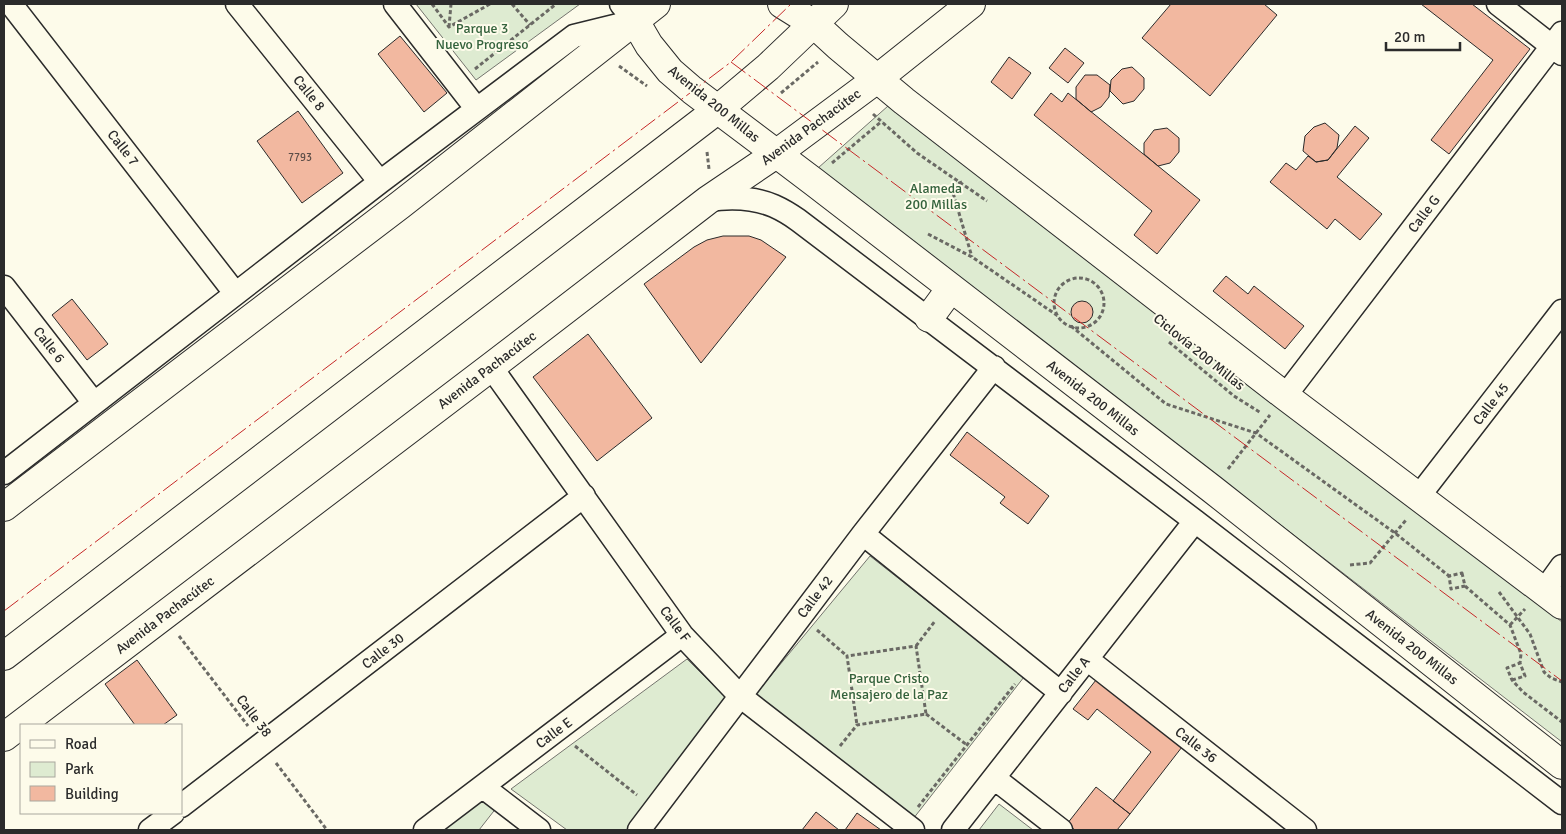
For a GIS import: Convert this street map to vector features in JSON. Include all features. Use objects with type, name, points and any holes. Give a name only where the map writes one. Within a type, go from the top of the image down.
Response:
[{"type":"main road","points":[[4,507],[400,205],[596,50],[628,12],[656,4]]},
{"type":"main road","points":[[782,4],[814,24],[904,102],[1285,396],[1553,598]]},
{"type":"main road","points":[[4,656],[717,110],[768,68],[834,4]]},
{"type":"main road","name":"Avenida Pachacútec","points":[[21,724],[708,200],[776,154],[877,79],[971,4]]},
{"type":"main road","name":"Avenida 200 Millas","points":[[628,12],[649,45],[670,71],[717,110],[1212,489],[1562,765]]},
{"type":"main road","points":[[929,318],[951,288]]},
{"type":"main road","name":"Avenida Pachacútec","points":[[4,737],[20,725]]},
{"type":"street","name":"Calle 7","points":[[11,4],[235,293]]},
{"type":"street","name":"Calle 8","points":[[237,4],[380,182]]},
{"type":"street","points":[[395,4],[476,108]]},
{"type":"street","points":[[1498,4],[1559,44]]},
{"type":"street","points":[[4,473],[476,108],[574,36],[628,12]]},
{"type":"street","name":"Calle G","points":[[1285,396],[1559,44]]},
{"type":"street","points":[[708,200],[728,198],[753,200],[774,206],[798,220],[1196,521],[1562,803]]},
{"type":"street","name":"Calle 6","points":[[4,287],[94,403]]},
{"type":"street","name":"Calle 45","points":[[1421,498],[1562,311]]},
{"type":"street","name":"Calle F","points":[[491,367],[682,635],[740,696],[913,822]]},
{"type":"street","name":"Calle 42","points":[[639,830],[863,534],[994,367]]},
{"type":"street","name":"Calle 30","points":[[182,805],[584,496]]},
{"type":"street","name":"Calle A","points":[[953,830],[1196,521]]},
{"type":"street","points":[[863,534],[1061,693]]},
{"type":"street","points":[[1553,598],[1562,566]]},
{"type":"street","name":"Calle E","points":[[425,830],[682,635]]},
{"type":"street","name":"Calle 36","points":[[1087,659],[1305,830]]},
{"type":"street","points":[[994,778],[1061,830]]},
{"type":"street","points":[[483,786],[539,830]]},
{"type":"street","points":[[150,830],[172,814]]},
{"type":"path","points":[[432,4],[449,27]]},
{"type":"path","points":[[449,27],[451,4]]},
{"type":"path","points":[[449,27],[490,4]]},
{"type":"path","points":[[512,4],[530,24]]},
{"type":"path","points":[[471,72],[556,4]]},
{"type":"path","points":[[778,96],[838,46]]},
{"type":"path","points":[[596,50],[651,90]]},
{"type":"path","points":[[839,168],[832,162],[904,102]]},
{"type":"path","points":[[870,112],[918,153],[994,206]]},
{"type":"path","points":[[964,148],[967,180],[951,186],[972,258]]},
{"type":"path","points":[[922,230],[972,258],[1071,326],[1087,327],[1100,316],[1104,300],[1097,285],[1090,280],[1082,278],[1074,278],[1067,281],[1056,293],[1055,309],[1058,316]]},
{"type":"path","points":[[1090,277],[1106,289]]},
{"type":"path","points":[[1071,326],[1166,404],[1256,433],[1395,532],[1449,576],[1451,589],[1465,586]]},
{"type":"path","name":"Ciclovía 200 Millas","points":[[1166,339],[1234,396],[1275,423]]},
{"type":"path","points":[[1212,489],[1285,396]]},
{"type":"path","points":[[1330,581],[1342,566],[1370,563],[1421,498]]},
{"type":"path","points":[[1397,516],[1409,525]]},
{"type":"path","points":[[1449,576],[1462,573],[1465,586],[1510,625],[1521,654],[1520,664],[1525,676],[1512,680]]},
{"type":"path","points":[[1496,588],[1530,634],[1544,672],[1562,682]]},
{"type":"path","points":[[847,656],[916,646],[940,615]]},
{"type":"path","name":"Calle 38","points":[[163,616],[327,830]]},
{"type":"path","points":[[815,629],[847,656],[857,725]]},
{"type":"path","points":[[916,646],[926,714],[967,745]]},
{"type":"path","points":[[1520,664],[1508,668],[1512,680],[1523,692],[1562,722]]},
{"type":"path","points":[[913,822],[967,745],[1020,678]]},
{"type":"path","points":[[834,752],[857,725],[926,714]]},
{"type":"path","points":[[556,731],[655,809]]},
{"type":"green space","name":"Parque 3 Nuevo Progreso","points":[[416,4],[580,4],[476,80]]},
{"type":"green space","name":"Alameda 200 Millas","points":[[888,106],[963,154],[1562,622],[1562,742],[818,168]]},
{"type":"green space","name":"Parque Cristo Mensajero de la Paz","points":[[870,556],[1024,677],[913,819],[754,696]]},
{"type":"green space","points":[[687,659],[728,700],[629,830],[567,830],[511,789]]},
{"type":"green space","points":[[485,795],[497,807],[479,830],[440,830]]},
{"type":"green space","points":[[999,804],[1033,830],[979,830]]},
{"type":"building","points":[[1171,4],[1264,4],[1277,15],[1210,96],[1142,38]]},
{"type":"building","points":[[1421,4],[1472,4],[1530,49],[1449,154],[1431,140],[1493,60]]},
{"type":"building","points":[[400,36],[447,93],[424,112],[378,54]]},
{"type":"building","points":[[1065,48],[1084,63],[1068,83],[1049,68]]},
{"type":"building","points":[[1009,57],[1031,73],[1012,99],[991,82]]},
{"type":"building","points":[[1132,67],[1144,78],[1144,89],[1134,101],[1123,104],[1110,91],[1111,80],[1122,69]]},
{"type":"building","points":[[1085,75],[1097,75],[1110,85],[1109,97],[1101,107],[1091,112],[1076,99],[1076,87]]},
{"type":"building","points":[[1051,93],[1062,102],[1068,93],[1200,200],[1157,254],[1134,235],[1152,211],[1034,115]]},
{"type":"building","points":[[298,111],[343,173],[302,203],[257,141]]},
{"type":"building","points":[[1325,123],[1339,135],[1337,148],[1328,160],[1316,162],[1303,151],[1305,136],[1314,127]]},
{"type":"building","points":[[1355,126],[1369,138],[1337,177],[1382,214],[1360,240],[1335,219],[1327,229],[1270,182],[1286,163],[1296,170],[1308,156],[1316,162],[1328,160]]},
{"type":"building","points":[[1167,128],[1179,138],[1179,152],[1170,163],[1158,166],[1144,154],[1144,143],[1154,130]]},
{"type":"building","points":[[723,236],[749,236],[761,240],[786,257],[701,363],[644,284],[694,247],[707,240]]},
{"type":"building","points":[[1226,276],[1248,294],[1254,286],[1304,326],[1285,349],[1213,291]]},
{"type":"building","points":[[72,299],[108,344],[87,360],[52,315]]},
{"type":"building","points":[[1082,301],[1090,304],[1093,312],[1090,320],[1082,323],[1074,320],[1071,312],[1074,304]]},
{"type":"building","points":[[588,334],[652,418],[597,461],[533,377]]},
{"type":"building","points":[[967,432],[1049,496],[1028,524],[1000,503],[1005,497],[950,455]]},
{"type":"building","points":[[137,660],[177,715],[164,724],[134,724],[105,684]]},
{"type":"building","points":[[1096,680],[1182,747],[1130,814],[1113,801],[1151,752],[1097,709],[1088,720],[1073,709]]},
{"type":"building","points":[[1096,787],[1130,814],[1117,830],[1075,830],[1067,824]]},
{"type":"building","points":[[816,812],[839,830],[802,830]]},
{"type":"building","points":[[857,813],[881,830],[845,830]]},
{"type":"power","points":[[4,611],[731,62],[791,4]]},
{"type":"power","points":[[731,62],[1562,681]]}]
